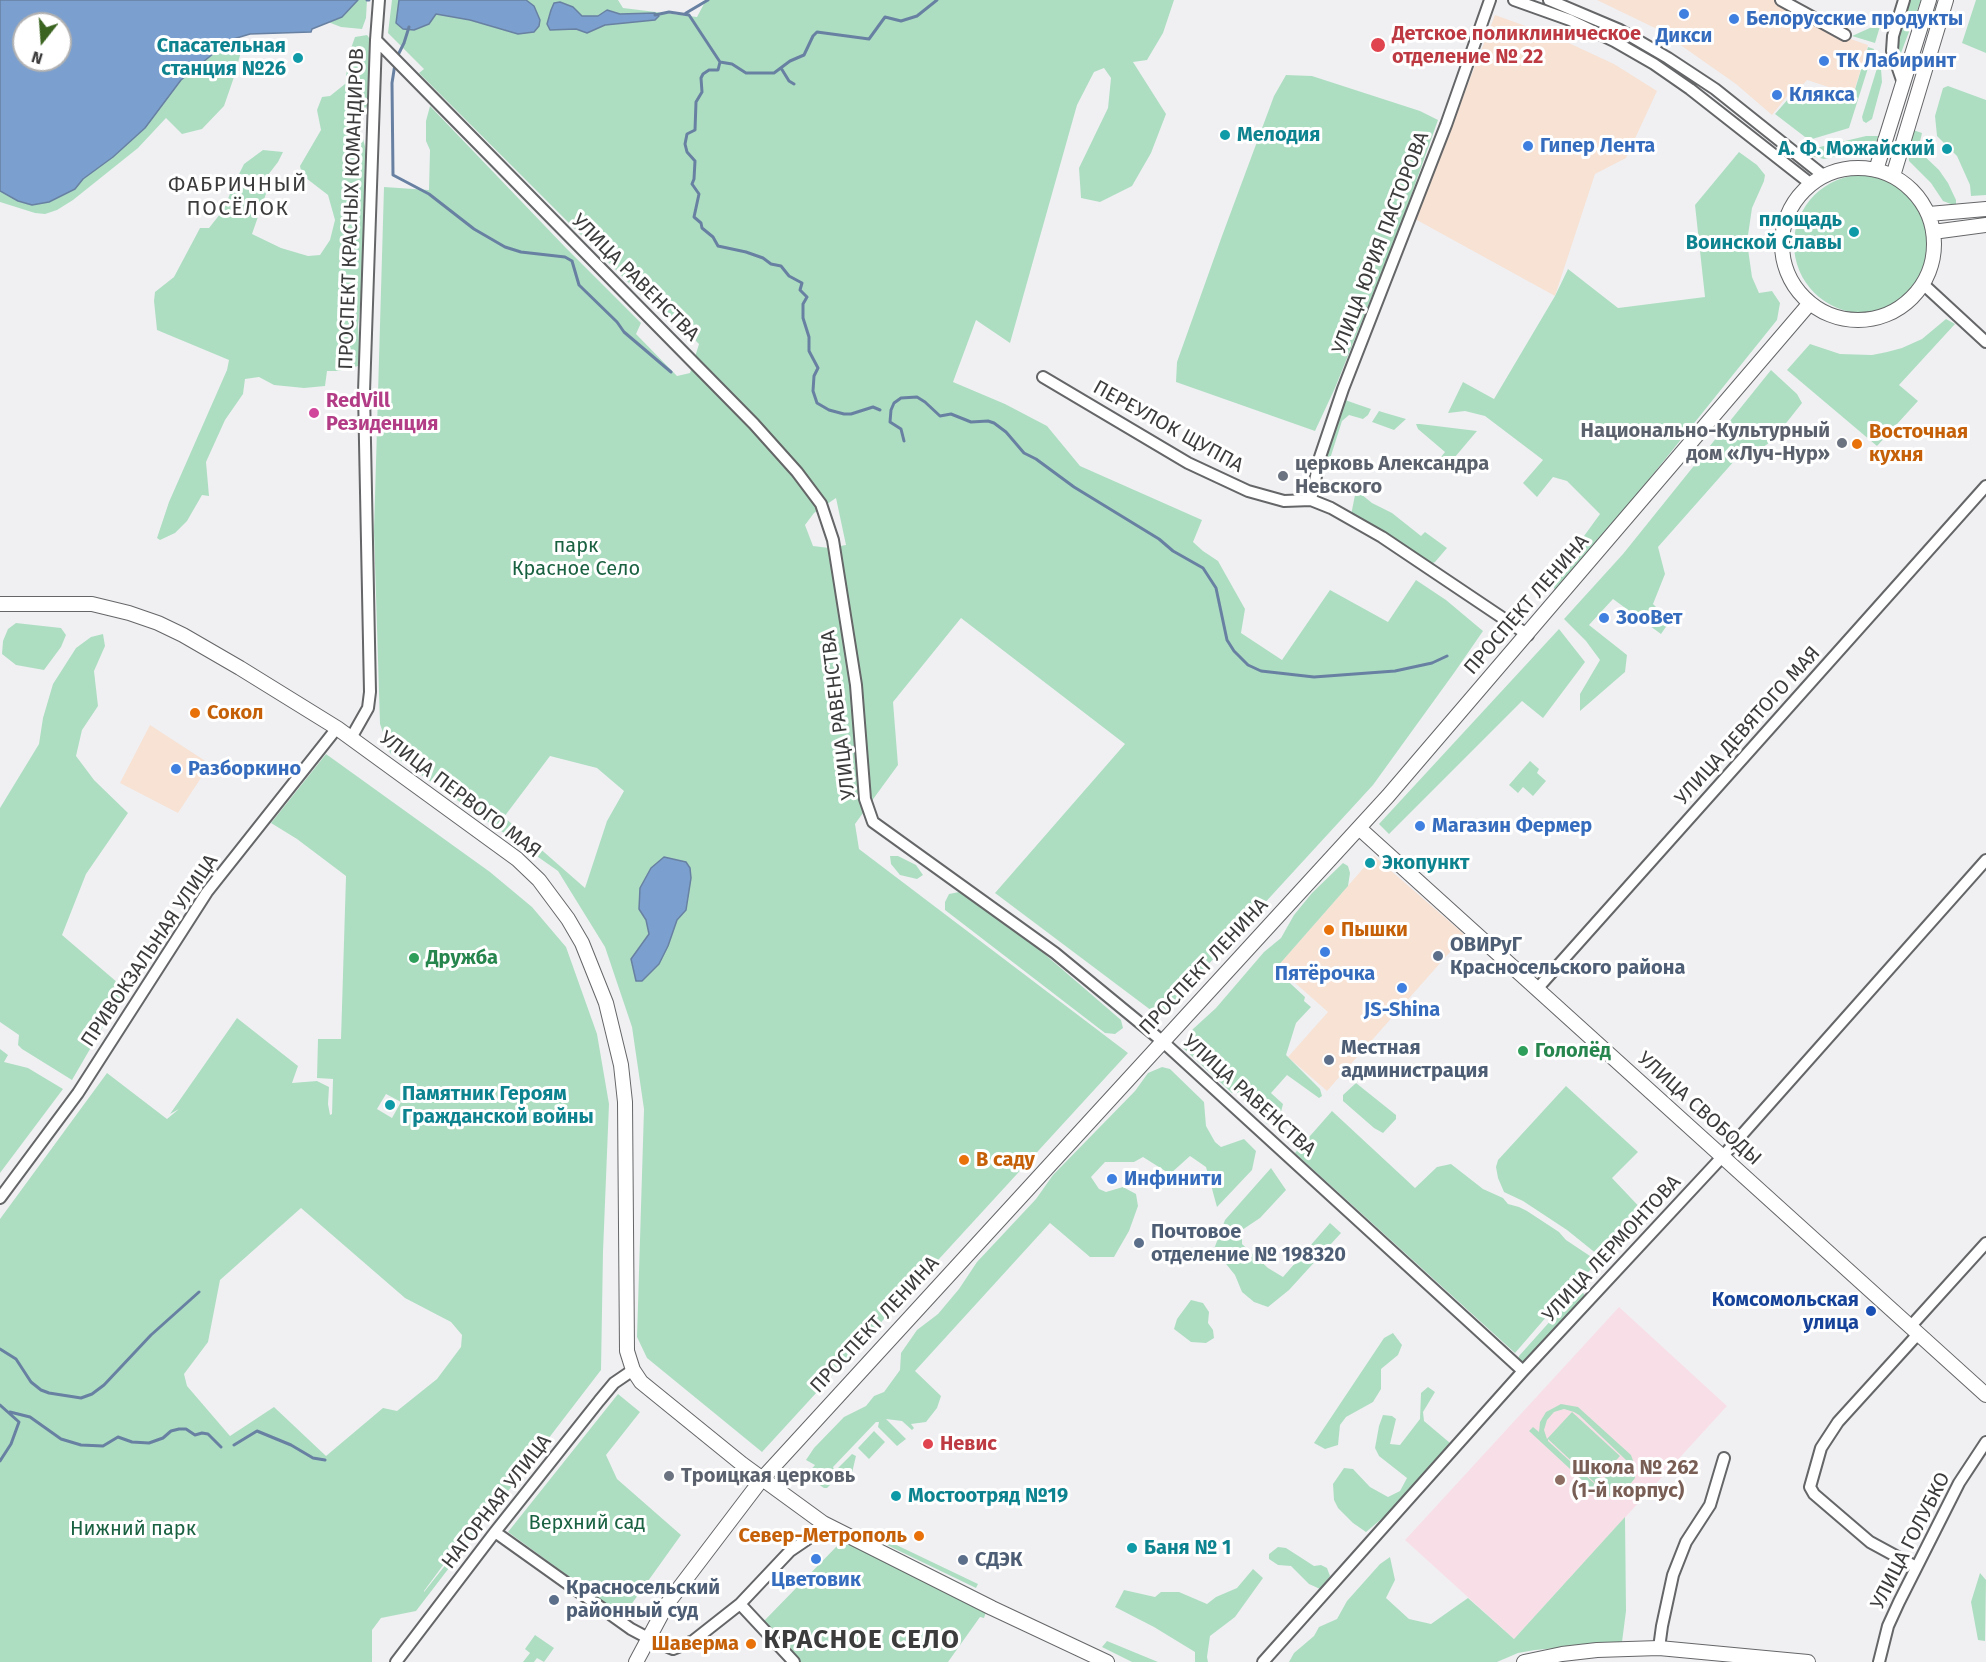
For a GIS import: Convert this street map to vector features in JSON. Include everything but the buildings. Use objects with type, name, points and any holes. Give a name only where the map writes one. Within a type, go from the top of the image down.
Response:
[{"type":"main road","points":[[1876,170],[1929,0]]},
{"type":"main road","points":[[1893,176],[1946,0]]},
{"type":"main road","points":[[1848,168],[1876,170],[1893,176],[1914,193],[1929,214],[1934,232],[1933,261],[1915,296],[1892,313],[1865,320],[1842,319],[1830,315],[1800,294],[1789,276],[1783,257],[1782,243],[1787,217],[1797,199],[1811,184],[1824,176],[1848,168]]},
{"type":"main road","points":[[1929,214],[1986,209]]},
{"type":"main road","points":[[1934,232],[1986,225]]},
{"type":"main road","name":"ПРОСПЕКТ ЛЕНИНА","points":[[636,1662],[668,1604],[762,1479],[1359,828],[1528,635],[1810,303]]},
{"type":"main road","name":"УЛИЦА ПЕРВОГО МАЯ","points":[[0,604],[92,604],[117,609],[158,623],[221,656],[351,738],[516,859],[554,898],[591,963],[606,1003],[621,1065],[625,1102],[627,1351],[633,1370]]},
{"type":"main road","name":"УЛИЦА СВОБОДЫ","points":[[1359,828],[1986,1395]]},
{"type":"main road","points":[[633,1370],[641,1382],[662,1400],[762,1479],[823,1523],[992,1608],[1107,1662]]},
{"type":"main road","points":[[1524,1662],[1562,1654],[1598,1650],[1659,1648],[1808,1662]]},
{"type":"street","name":"ПРОСПЕКТ КРАСНЫХ КОМАНДИРОВ","points":[[351,738],[368,708],[370,692],[364,392],[379,0]]},
{"type":"street","name":"УЛИЦА ЮРИЯ ПАСТОРОВА","points":[[1311,500],[1320,457],[1343,389],[1446,125],[1490,0]]},
{"type":"street","points":[[1514,0],[1570,20],[1614,41],[1654,64],[1690,89],[1811,184]]},
{"type":"street","points":[[1549,0],[1620,30],[1668,58],[1715,89],[1824,176]]},
{"type":"street","points":[[1781,0],[1845,36]]},
{"type":"street","points":[[1902,83],[1892,51],[1893,36],[1904,0]]},
{"type":"street","name":"УЛИЦА РАВЕНСТВА","points":[[376,40],[754,424],[797,472],[821,504],[833,540],[856,685],[865,800],[873,822],[1055,953],[1162,1041],[1523,1371]]},
{"type":"street","points":[[1923,284],[1986,342]]},
{"type":"street","name":"ПЕРЕУЛОК ЩУППА","points":[[1043,377],[1188,463],[1248,491],[1284,501],[1311,500],[1331,508],[1382,537],[1528,635]]},
{"type":"street","name":"УЛИЦА ДЕВЯТОГО МАЯ","points":[[1537,988],[1986,486]]},
{"type":"street","name":"ПРИВОКЗАЛЬНАЯ УЛИЦА","points":[[0,1198],[78,1093],[207,892],[337,728]]},
{"type":"street","name":"УЛИЦА ЛЕРМОНТОВА","points":[[1263,1662],[1523,1371],[1722,1156],[1986,860]]},
{"type":"street","points":[[1916,1567],[1870,1542],[1814,1494],[1810,1487],[1821,1448],[1838,1422],[1986,1243]]},
{"type":"street","name":"НАГОРНАЯ УЛИЦА","points":[[396,1662],[495,1532],[614,1383],[633,1370]]},
{"type":"street","name":"УЛИЦА ГОЛУБКО","points":[[1879,1662],[1888,1626],[1916,1567],[1959,1484],[1986,1442]]},
{"type":"street","points":[[1659,1648],[1673,1575],[1686,1542],[1710,1505],[1724,1458]]},
{"type":"street","points":[[495,1532],[631,1629],[673,1649],[693,1641],[740,1604],[790,1551],[815,1534],[823,1523]]},
{"type":"street","points":[[740,1604],[794,1662]]},
{"type":"shaded area","points":[[1597,0],[1775,0],[1842,36],[1868,45],[1853,95],[1807,80],[1801,87],[1796,85],[1772,115],[1736,84],[1659,30]]},
{"type":"shaded area","points":[[1495,15],[1556,37],[1614,64],[1657,91],[1626,158],[1595,174],[1555,296],[1415,219]]},
{"type":"shaded area","points":[[150,725],[210,764],[178,813],[120,783]]},
{"type":"shaded area","points":[[1374,856],[1465,935],[1327,1091],[1288,1057],[1328,1012],[1277,967]]},
{"type":"shaded area","name":"Школа № 262 (1-й корпус)","points":[[1619,1307],[1727,1406],[1514,1639],[1405,1540]]},
{"type":"green space","points":[[358,0],[367,0],[366,18],[362,29],[341,27],[328,22],[342,17]]},
{"type":"green space","name":"парк Красное Село","points":[[392,0],[618,0],[623,8],[697,17],[706,0],[1174,0],[1163,33],[1147,60],[1133,62],[1166,114],[1151,153],[1132,186],[1100,202],[1081,198],[1079,168],[1108,108],[1111,78],[1104,68],[1094,72],[1077,105],[1010,343],[976,320],[953,382],[1005,404],[1047,426],[1080,466],[1202,520],[1193,542],[1218,561],[1245,609],[1241,633],[1282,660],[1330,590],[1388,622],[1416,580],[1446,600],[1483,631],[1373,785],[1160,1017],[995,893],[1125,744],[961,618],[893,702],[898,765],[855,824],[859,849],[1128,1053],[762,1452],[647,1358],[637,1337],[644,1109],[632,1027],[605,947],[558,871],[390,753],[380,724],[374,531],[384,187],[429,190],[430,150],[426,141],[426,121],[430,106],[641,323],[636,334],[677,376],[690,373],[699,344],[658,303],[650,304],[419,73],[424,69],[388,33]],"holes":[[[836,498],[846,545],[829,548],[813,546],[805,525],[814,513]],[[550,756],[597,768],[624,791],[607,821],[585,888],[504,817]]]},
{"type":"green space","points":[[1910,0],[1921,0],[1901,53],[1898,40]]},
{"type":"green space","points":[[1976,0],[1986,0],[1986,53],[1962,43]]},
{"type":"green space","points":[[1881,23],[1875,43],[1852,36]]},
{"type":"green space","points":[[367,35],[373,51],[370,60],[367,106],[358,117],[354,132],[363,139],[366,150],[364,273],[358,326],[360,355],[358,366],[339,371],[327,371],[325,386],[304,388],[274,385],[259,377],[245,379],[243,394],[225,420],[206,462],[209,496],[202,495],[187,521],[175,533],[160,540],[157,538],[169,502],[227,370],[229,360],[157,330],[155,292],[174,277],[200,228],[209,228],[224,209],[244,164],[263,150],[283,152],[268,175],[268,188],[252,234],[281,248],[308,256],[320,255],[330,240],[335,220],[328,195],[302,175],[300,166],[321,130],[317,110],[322,97],[330,96],[345,84],[349,54],[355,37]]},
{"type":"green space","points":[[230,40],[241,52],[233,80],[224,106],[202,129],[182,134],[166,118],[138,148],[57,210],[45,214],[35,213],[0,202],[0,191],[18,201],[75,189],[83,179],[113,157],[145,128],[181,80]]},
{"type":"green space","points":[[1868,47],[1874,49],[1849,128],[1809,140],[1775,114],[1796,90],[1807,98],[1829,104],[1836,100],[1840,91],[1853,96]]},
{"type":"green space","points":[[1878,65],[1881,69],[1882,82],[1872,119],[1866,123],[1862,117]]},
{"type":"green space","points":[[1286,75],[1312,76],[1420,111],[1438,120],[1401,224],[1335,388],[1315,431],[1176,382],[1177,362],[1222,236],[1274,96]]},
{"type":"green space","points":[[1948,86],[1986,100],[1986,195],[1971,196],[1970,185],[1957,156],[1937,136],[1935,116],[1943,88]]},
{"type":"green space","points":[[1913,130],[1922,133],[1918,150],[1939,170],[1948,183],[1956,200],[1956,206],[1943,201],[1931,183],[1909,161],[1908,148]]},
{"type":"green space","points":[[1866,136],[1879,136],[1875,144],[1866,150],[1824,159],[1811,156],[1807,150]]},
{"type":"green space","points":[[1739,152],[1757,165],[1765,175],[1752,208],[1747,242],[1752,277],[1759,293],[1772,291],[1780,303],[1777,320],[1556,595],[1552,580],[1600,514],[1567,481],[1553,477],[1537,497],[1523,483],[1543,460],[1485,416],[1465,411],[1448,413],[1463,382],[1494,399],[1555,296],[1568,269],[1618,308],[1705,297],[1695,205]]},
{"type":"green space","points":[[1863,175],[1889,181],[1901,187],[1911,196],[1920,206],[1926,218],[1932,244],[1926,270],[1920,282],[1911,292],[1901,301],[1889,307],[1863,313],[1837,307],[1825,301],[1815,292],[1806,282],[1800,270],[1794,244],[1800,218],[1806,206],[1815,196],[1825,187],[1837,181]]},
{"type":"green space","points":[[1946,319],[1955,324],[1899,385],[1918,401],[1877,446],[1787,370],[1810,344],[1840,354],[1872,355],[1902,348],[1922,339]]},
{"type":"green space","points":[[1771,370],[1797,394],[1802,403],[1772,441],[1754,453],[1743,451],[1658,547],[1665,574],[1653,604],[1670,621],[1661,634],[1613,599],[1589,625],[1627,655],[1625,672],[1580,711],[1580,694],[1600,660],[1586,641],[1564,619],[1623,554]]},
{"type":"green space","points":[[1342,399],[1371,409],[1363,419],[1349,415],[1342,421],[1329,462],[1322,460]]},
{"type":"green space","points":[[1379,411],[1406,419],[1394,430],[1372,422]]},
{"type":"green space","points":[[1416,424],[1477,431],[1449,464],[1441,457],[1445,452],[1418,429]]},
{"type":"green space","points":[[1356,490],[1372,503],[1392,513],[1421,536],[1425,532],[1447,548],[1431,564],[1351,515]]},
{"type":"green space","points":[[16,623],[61,628],[66,635],[61,647],[44,670],[16,665],[2,654],[3,641],[8,629]]},
{"type":"green space","points":[[1559,629],[1585,662],[1543,718],[1522,701],[1389,834],[1379,824]]},
{"type":"green space","points":[[103,634],[105,646],[94,671],[98,706],[82,730],[76,756],[94,780],[128,813],[86,874],[62,935],[125,989],[72,1080],[22,1049],[18,1045],[19,1035],[0,1022],[0,808],[39,744],[43,718],[53,684],[76,648],[91,637]]},
{"type":"green space","name":"Нижний парк","points":[[326,754],[490,872],[532,907],[566,947],[597,1034],[609,1104],[601,1370],[416,1611],[381,1618],[372,1630],[372,1662],[0,1662],[0,1219],[107,1073],[167,1119],[179,1109],[170,1114],[237,1018],[298,1066],[292,1083],[317,1081],[329,1087],[328,1104],[330,1115],[332,1114],[333,1079],[317,1078],[318,1039],[341,1039],[346,876],[297,839],[271,823]],"holes":[[[386,1094],[401,1102],[392,1118],[377,1109]],[[301,1208],[405,1298],[451,1322],[462,1335],[461,1347],[437,1379],[397,1411],[383,1408],[326,1456],[274,1407],[230,1436],[187,1386],[184,1374],[208,1342],[220,1280]],[[486,1507],[489,1510],[424,1591]]]},
{"type":"green space","points":[[1530,761],[1539,769],[1537,773],[1546,781],[1533,796],[1523,787],[1518,793],[1509,785]]},
{"type":"green space","points":[[890,856],[898,856],[916,865],[923,875],[917,879],[900,875],[891,864]]},
{"type":"green space","points":[[1343,863],[1348,866],[1350,873],[1348,886],[1277,967],[1278,972],[1305,997],[1304,1001],[1311,1007],[1296,1023],[1286,1055],[1320,1089],[1322,1096],[1319,1098],[1287,1075],[1271,1093],[1283,1104],[1281,1112],[1267,1124],[1255,1109],[1235,1091],[1232,1093],[1182,1047],[1193,1029],[1216,1008],[1264,952],[1281,938],[1294,915],[1312,893]]},
{"type":"green space","points":[[959,892],[1041,951],[1121,1020],[1123,1028],[1115,1034],[1105,1033],[945,910],[945,902],[949,894]]},
{"type":"green space","points":[[0,1049],[8,1055],[4,1062],[28,1068],[63,1089],[0,1173]]},
{"type":"green space","points":[[1162,1067],[1170,1069],[1204,1102],[1206,1126],[1215,1142],[1221,1147],[1244,1139],[1256,1151],[1252,1170],[1217,1207],[1206,1167],[1190,1156],[1170,1174],[1143,1157],[1134,1162],[1105,1162],[1091,1177],[1099,1189],[1106,1192],[1123,1187],[1136,1194],[1138,1206],[1129,1231],[1114,1257],[1090,1257],[1050,1223],[915,1371],[941,1396],[937,1408],[926,1422],[911,1424],[914,1428],[912,1430],[902,1421],[886,1419],[906,1439],[897,1446],[878,1427],[879,1422],[876,1422],[833,1467],[837,1478],[827,1488],[808,1477],[807,1474],[815,1465],[806,1460],[814,1448],[844,1417],[866,1406],[874,1396],[884,1392],[900,1370],[901,1353],[917,1330],[938,1314],[959,1289],[977,1262],[1036,1199],[1053,1175],[1135,1091],[1148,1073]]},
{"type":"green space","points":[[1356,1083],[1396,1115],[1396,1119],[1383,1133],[1343,1101],[1343,1095]]},
{"type":"green space","points":[[1566,1086],[1638,1152],[1612,1178],[1648,1216],[1603,1259],[1567,1230],[1523,1201],[1504,1192],[1498,1178],[1496,1167],[1498,1160]]},
{"type":"green space","points":[[1332,1111],[1415,1188],[1437,1167],[1451,1164],[1483,1189],[1503,1198],[1508,1204],[1527,1211],[1599,1262],[1574,1285],[1515,1353],[1295,1153]]},
{"type":"green space","points":[[1271,1168],[1286,1190],[1260,1218],[1242,1230],[1242,1244],[1268,1268],[1283,1277],[1330,1223],[1341,1233],[1289,1290],[1268,1307],[1254,1302],[1242,1292],[1235,1275],[1214,1249],[1225,1220]]},
{"type":"green space","points":[[1582,1292],[1584,1299],[1525,1362],[1518,1360],[1519,1356],[1569,1300]]},
{"type":"green space","points":[[1191,1300],[1203,1303],[1209,1312],[1208,1323],[1213,1330],[1214,1338],[1206,1343],[1191,1342],[1174,1329],[1177,1319]]},
{"type":"green space","points":[[1393,1333],[1402,1345],[1398,1355],[1381,1369],[1381,1389],[1373,1402],[1346,1417],[1340,1425],[1338,1445],[1325,1449],[1314,1443],[1384,1338]]},
{"type":"green space","points":[[1428,1387],[1435,1392],[1423,1412],[1424,1421],[1450,1443],[1385,1516],[1366,1532],[1338,1508],[1334,1500],[1333,1484],[1344,1468],[1353,1469],[1370,1487],[1388,1497],[1400,1491],[1407,1478],[1379,1456],[1375,1448],[1379,1426],[1383,1415],[1396,1419],[1390,1444],[1400,1445],[1420,1419],[1421,1393]]},
{"type":"green space","name":"Верхний сад","points":[[618,1394],[640,1412],[606,1455],[617,1479],[681,1535],[623,1616],[508,1532]]},
{"type":"green space","points":[[1561,1404],[1578,1407],[1631,1455],[1635,1466],[1635,1478],[1624,1492],[1608,1497],[1596,1493],[1529,1431],[1533,1427],[1539,1432],[1540,1422],[1546,1412]],"holes":[[[1564,1409],[1574,1412],[1626,1460],[1629,1469],[1620,1461],[1601,1482],[1610,1491],[1596,1485],[1548,1441],[1548,1439],[1595,1483],[1620,1456],[1572,1412],[1547,1439],[1544,1430],[1547,1420],[1554,1412]]]},
{"type":"green space","points":[[874,1431],[885,1442],[869,1459],[858,1448]]},
{"type":"green space","points":[[852,1454],[856,1456],[851,1477],[845,1483],[838,1468]]},
{"type":"green space","points":[[1625,1517],[1626,1611],[1622,1642],[1535,1650],[1518,1653],[1497,1662],[1289,1662],[1294,1653],[1314,1636],[1319,1627],[1337,1619],[1347,1601],[1380,1564],[1390,1557],[1395,1580],[1386,1598],[1409,1619],[1431,1624],[1468,1598],[1514,1639]]},
{"type":"green space","points":[[863,1529],[978,1584],[976,1588],[862,1533]]},
{"type":"green space","points":[[840,1540],[979,1606],[986,1612],[984,1618],[980,1617],[948,1662],[801,1662],[764,1621],[837,1546]]},
{"type":"green space","points":[[1278,1547],[1286,1548],[1314,1566],[1321,1565],[1327,1568],[1330,1576],[1320,1589],[1309,1584],[1291,1566],[1278,1565],[1269,1559],[1269,1554]]},
{"type":"green space","points":[[1253,1569],[1263,1578],[1235,1617],[1210,1636],[1208,1662],[1195,1662],[1195,1652],[1115,1607],[1124,1590],[1155,1597],[1161,1592],[1179,1592],[1207,1604],[1216,1597],[1237,1588]]},
{"type":"green space","points":[[1980,1573],[1986,1580],[1985,1641],[1978,1640],[1971,1602]]},
{"type":"green space","points":[[535,1635],[554,1648],[544,1662],[537,1658],[534,1662],[523,1662],[530,1653],[525,1649]]},
{"type":"green space","points":[[1107,1641],[1158,1662],[1132,1662],[1102,1647]]},
{"type":"water","points":[[0,0],[358,0],[342,17],[312,29],[311,32],[250,34],[230,40],[181,80],[145,128],[113,157],[83,179],[75,189],[49,202],[32,205],[18,201],[0,191]]},
{"type":"water","points":[[399,0],[526,0],[534,6],[540,20],[534,32],[518,34],[470,20],[436,14],[429,24],[414,30],[403,29],[396,23]]},
{"type":"water","points":[[560,2],[573,7],[582,16],[598,16],[607,10],[620,14],[655,13],[659,16],[655,20],[605,25],[587,33],[576,29],[550,30],[547,24],[551,10],[554,3]]},
{"type":"water","points":[[664,857],[686,862],[690,868],[691,878],[686,910],[677,920],[659,964],[642,981],[636,981],[631,959],[649,934],[646,920],[639,909],[640,888],[651,868]]},
{"type":"waterway","points":[[686,13],[708,0]]},
{"type":"waterway","points":[[720,62],[732,64],[746,73],[774,73],[790,61],[804,55],[817,32],[869,39],[885,17],[901,21],[917,16],[937,0]]},
{"type":"waterway","points":[[655,15],[669,12],[689,15],[720,62],[718,70],[709,70],[701,78],[702,92],[696,102],[695,130],[687,134],[685,144],[687,152],[695,161],[692,184],[699,194],[694,217],[713,237],[718,246],[763,258],[771,264],[781,266],[789,276],[802,283],[800,290],[807,297],[803,304],[803,318],[809,337],[809,351],[818,368],[814,376],[813,391],[817,403],[829,410],[844,414],[873,407],[880,410]]},
{"type":"waterway","points":[[399,53],[409,27]]},
{"type":"waterway","points":[[395,64],[392,83],[393,175],[429,194],[474,229],[505,247],[521,252],[565,257],[572,261],[579,285],[617,322],[624,332],[671,372]]},
{"type":"waterway","points":[[781,68],[789,81],[794,84]]},
{"type":"waterway","points":[[904,441],[901,429],[890,422],[894,403],[901,398],[917,397],[940,416],[951,414],[971,422],[994,423],[1006,432],[1024,453],[1074,487],[1159,539],[1173,551],[1203,568],[1216,588],[1227,640],[1248,665],[1261,671],[1314,677],[1395,671],[1432,663],[1447,656]]},
{"type":"waterway","points":[[0,1349],[16,1359],[31,1382],[41,1390],[81,1398],[92,1394],[104,1385],[151,1335],[199,1292]]},
{"type":"waterway","points":[[0,1405],[19,1422],[11,1444],[0,1461]]},
{"type":"waterway","points":[[10,1412],[30,1417],[61,1439],[81,1445],[103,1446],[118,1437],[132,1442],[149,1443],[163,1438],[171,1431],[186,1429],[195,1435],[208,1434],[221,1447]]},
{"type":"waterway","points":[[234,1445],[257,1431],[291,1445],[313,1458],[325,1460]]},
{"type":"place","name":"Дикси","points":[[1684,14]]},
{"type":"place","name":"Белорусские продукты","points":[[1734,19]]},
{"type":"place","name":"Детское поликлиническое отделение № 22","points":[[1378,45]]},
{"type":"place","name":"Спасательная станция №26","points":[[298,58]]},
{"type":"place","name":"ТК Лабиринт","points":[[1824,61]]},
{"type":"place","name":"Клякса","points":[[1777,95]]},
{"type":"place","name":"Мелодия","points":[[1225,135]]},
{"type":"place","name":"Гипер Лента","points":[[1528,146]]},
{"type":"place","name":"А. Ф. Можайский","points":[[1947,149]]},
{"type":"place","name":"площадь Воинской Славы","points":[[1854,232]]},
{"type":"place","name":"RedVill Резиденция","points":[[314,413]]},
{"type":"place","name":"Национально-Культурный дом «Луч-Нур»","points":[[1842,443]]},
{"type":"place","name":"Восточная кухня","points":[[1857,444]]},
{"type":"place","name":"церковь Александра Невского","points":[[1283,476]]},
{"type":"place","name":"ЗооВет","points":[[1604,618]]},
{"type":"place","name":"Сокол","points":[[195,713]]},
{"type":"place","name":"Разборкино","points":[[176,769]]},
{"type":"place","name":"Магазин Фермер","points":[[1420,826]]},
{"type":"place","name":"Экопункт","points":[[1370,863]]},
{"type":"place","name":"Пышки","points":[[1329,930]]},
{"type":"place","name":"Пятёрочка","points":[[1325,952]]},
{"type":"place","name":"ОВИРуГ Красносельского района","points":[[1438,956]]},
{"type":"place","name":"Дружба","points":[[414,958]]},
{"type":"place","name":"JS-Shina","points":[[1402,988]]},
{"type":"place","name":"Гололёд","points":[[1523,1051]]},
{"type":"place","name":"Местная администрация","points":[[1329,1060]]},
{"type":"place","name":"Памятник Героям Гражданской войны","points":[[390,1105]]},
{"type":"place","name":"В саду","points":[[964,1160]]},
{"type":"place","name":"Инфинити","points":[[1112,1179]]},
{"type":"place","name":"Почтовое отделение № 198320","points":[[1139,1243]]},
{"type":"place","name":"Комсомольская улица","points":[[1871,1311]]},
{"type":"place","name":"Невис","points":[[928,1444]]},
{"type":"place","name":"Троицкая церковь","points":[[669,1476]]},
{"type":"place","name":"Школа № 262 (1-й корпус)","points":[[1560,1480]]},
{"type":"place","name":"Мостоотряд №19","points":[[896,1496]]},
{"type":"place","name":"Север-Метрополь","points":[[919,1536]]},
{"type":"place","name":"Баня № 1","points":[[1132,1548]]},
{"type":"place","name":"Цветовик","points":[[816,1559]]},
{"type":"place","name":"СДЭК","points":[[963,1560]]},
{"type":"place","name":"Красносельский районный суд","points":[[554,1600]]},
{"type":"place","name":"Шаверма","points":[[751,1644]]},
{"type":"district","name":"ФАБРИЧНЫЙ ПОСЁЛОК","points":[[238,197]]},
{"type":"district","name":"КРАСНОЕ СЕЛО","points":[[862,1641]]}]
